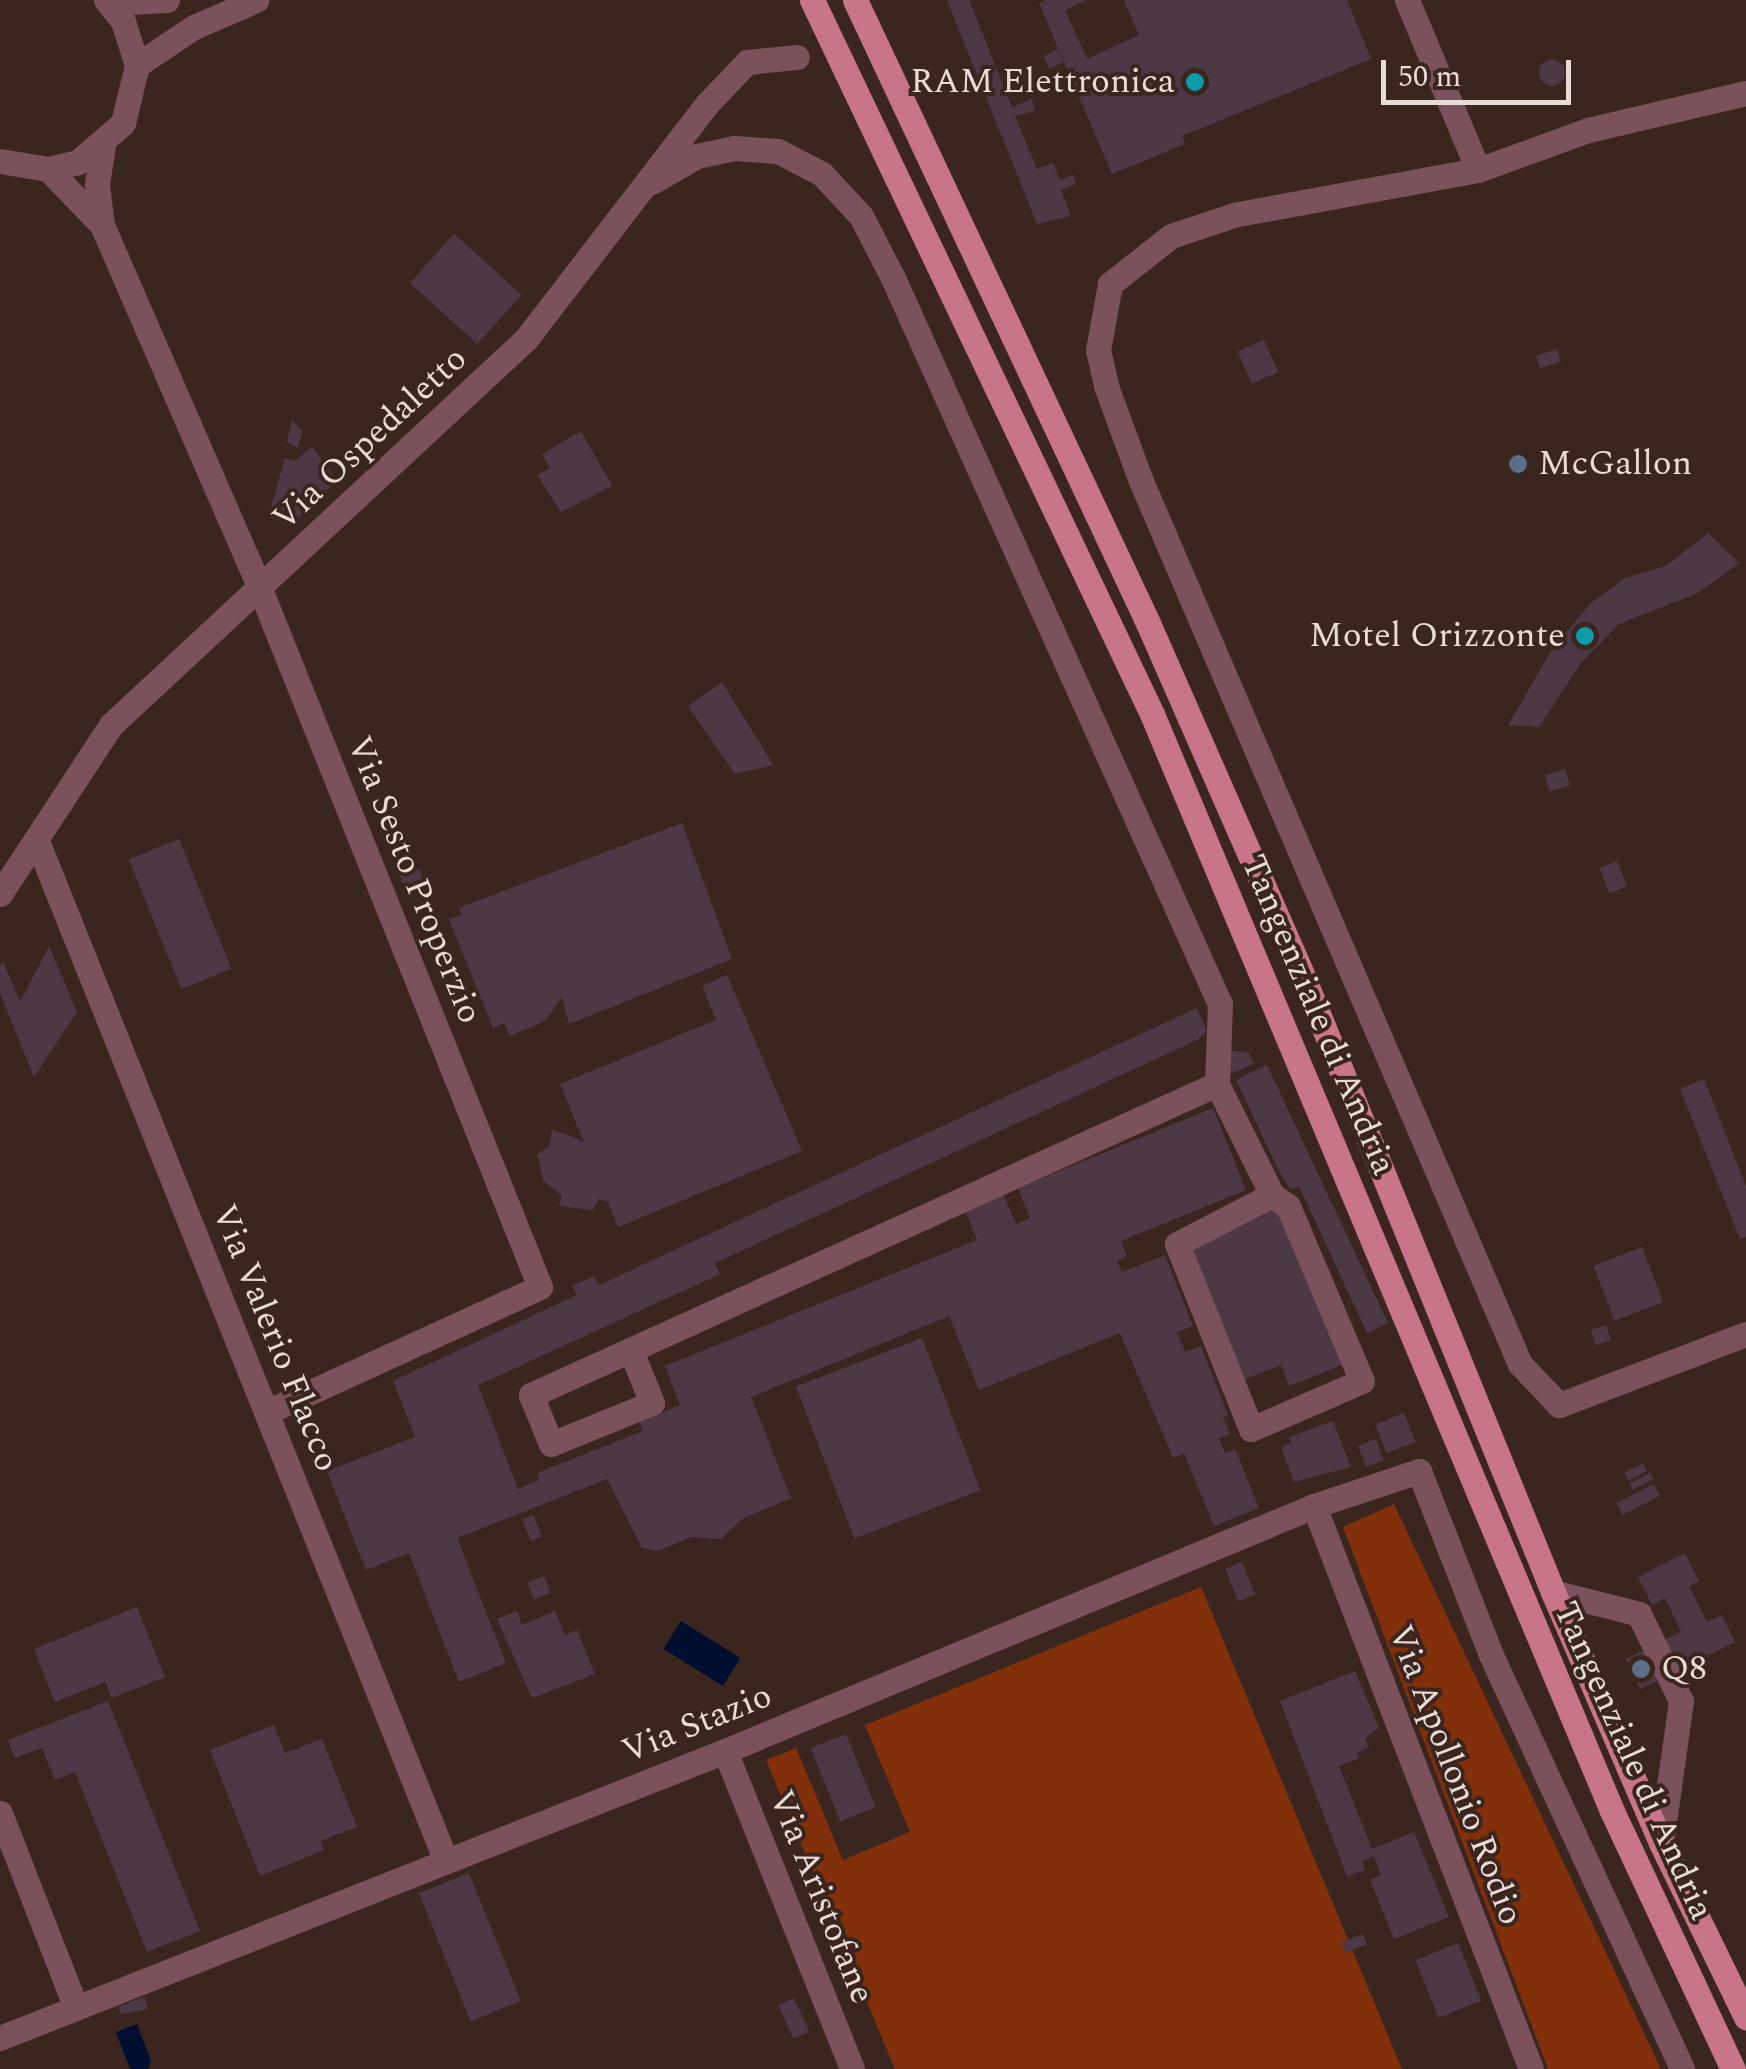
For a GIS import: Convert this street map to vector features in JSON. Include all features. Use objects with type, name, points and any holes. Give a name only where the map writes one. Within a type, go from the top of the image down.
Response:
[{"type":"main road","name":"Tangenziale di Andria","points":[[812,0],[1152,714],[1612,1811],[1733,2069]]},
{"type":"main road","name":"Tangenziale di Andria","points":[[855,0],[991,278],[1289,944],[1553,1592],[1661,1843],[1746,2017]]},
{"type":"street","points":[[0,161],[48,170],[103,146],[134,95],[137,65],[132,42],[108,1],[167,0]]},
{"type":"street","points":[[137,65],[194,27],[256,0]]},
{"type":"street","points":[[1406,0],[1478,170]]},
{"type":"street","name":"Via Ospedaletto","points":[[0,894],[111,726],[526,339],[652,182],[707,104],[747,62],[797,56]]},
{"type":"street","points":[[1746,94],[1588,130],[1478,170],[1271,208],[1171,236],[1110,284],[1098,350],[1141,481],[1520,1364],[1559,1405],[1746,1334]]},
{"type":"street","name":"Via Sesto Properzio","points":[[103,146],[97,185],[102,225],[260,588],[540,1287],[266,1412]]},
{"type":"street","points":[[652,182],[697,156],[734,148],[778,151],[822,174],[861,216],[1220,1004],[1217,1084],[1272,1196],[1288,1206],[1362,1381],[1251,1429],[1177,1244],[1272,1196]]},
{"type":"street","name":"Via Sesto Properzio","points":[[48,170],[102,225]]},
{"type":"street","name":"Via Valerio Flacco","points":[[37,841],[446,1862]]},
{"type":"street","points":[[631,1351],[652,1403],[551,1444],[532,1395],[1217,1084]]},
{"type":"street","name":"Via Stazio","points":[[0,2038],[724,1751],[1314,1506],[1419,1472],[1499,1673],[1682,2069]]},
{"type":"street","name":"Via Apollonio Rodio","points":[[1314,1506],[1531,2069]]},
{"type":"street","points":[[1553,1592],[1639,1614],[1682,1701],[1661,1843]]},
{"type":"street","name":"Via Aristofane","points":[[724,1751],[852,2069]]},
{"type":"street","points":[[0,1814],[76,2008]]},
{"type":"shaded area","points":[[1394,1504],[1661,2069],[1548,2069],[1343,1527]]},
{"type":"shaded area","points":[[1201,1587],[1402,2069],[895,2069],[766,1760],[796,1748],[843,1860],[910,1832],[865,1725]]},
{"type":"water","points":[[681,1621],[740,1658],[723,1686],[664,1649]]},
{"type":"water","points":[[137,2024],[151,2061],[148,2069],[130,2069],[116,2032]]},
{"type":"building","points":[[947,0],[969,0],[1012,107],[1032,99],[1035,111],[1015,116],[1037,169],[1053,163],[1060,180],[1073,175],[1076,184],[1061,190],[1071,216],[1037,224]]},
{"type":"building","name":"RAM Elettronica","points":[[1087,0],[1065,10],[1087,59],[1139,35],[1124,0],[1347,0],[1371,59],[1182,136],[1185,144],[1112,174],[1039,3]]},
{"type":"building","points":[[1058,49],[1064,62],[1049,68],[1043,56]]},
{"type":"building","points":[[1552,60],[1561,64],[1565,73],[1561,82],[1552,86],[1543,82],[1539,73],[1543,64]]},
{"type":"building","points":[[454,234],[522,295],[477,344],[410,283]]},
{"type":"building","points":[[1264,340],[1278,372],[1252,384],[1238,352]]},
{"type":"building","points":[[1557,349],[1561,361],[1540,368],[1536,356]]},
{"type":"building","points":[[292,420],[303,432],[297,448],[287,442]]},
{"type":"building","points":[[581,431],[612,486],[561,512],[537,475],[550,468],[542,454]]},
{"type":"building","points":[[312,447],[337,480],[298,518],[270,511],[285,458],[294,461]]},
{"type":"building","name":"Motel Orizzonte","points":[[1708,533],[1739,563],[1698,593],[1619,624],[1581,663],[1539,727],[1508,725],[1553,648],[1591,603],[1625,578],[1666,566]]},
{"type":"building","points":[[722,682],[773,765],[735,774],[688,706]]},
{"type":"building","points":[[1565,769],[1570,785],[1550,791],[1545,775]]},
{"type":"building","points":[[682,823],[732,959],[569,1024],[562,997],[545,1021],[510,1036],[504,1023],[493,1028],[449,919],[462,915],[459,908]]},
{"type":"building","points":[[179,839],[231,969],[181,989],[129,859]]},
{"type":"building","points":[[1617,861],[1627,886],[1609,893],[1599,868]]},
{"type":"building","points":[[420,869],[423,880],[403,885],[400,874]]},
{"type":"building","points":[[49,946],[77,1012],[34,1077],[0,993],[0,966],[3,962],[20,1002]]},
{"type":"building","points":[[727,975],[802,1151],[618,1227],[608,1202],[599,1199],[593,1210],[559,1206],[562,1196],[543,1180],[537,1154],[549,1147],[552,1129],[584,1142],[560,1084],[716,1020],[702,986]]},
{"type":"building","points":[[1197,1008],[1207,1031],[1197,1040],[715,1263],[720,1274],[478,1385],[518,1489],[539,1480],[537,1473],[643,1431],[639,1422],[680,1405],[665,1366],[977,1240],[965,1210],[1003,1194],[1016,1224],[1030,1218],[1018,1188],[1213,1108],[1246,1190],[1121,1241],[1127,1256],[1117,1261],[1122,1272],[1165,1255],[1193,1326],[1177,1332],[1185,1352],[1201,1346],[1228,1415],[1223,1417],[1230,1434],[1219,1438],[1225,1453],[1235,1449],[1259,1508],[1214,1526],[1184,1453],[1173,1458],[1120,1333],[979,1390],[949,1316],[751,1397],[791,1498],[742,1519],[721,1539],[691,1537],[657,1551],[642,1548],[607,1479],[457,1538],[506,1663],[459,1682],[409,1553],[366,1570],[327,1471],[415,1437],[393,1381],[577,1295],[572,1286],[594,1276],[599,1285]]},
{"type":"building","points":[[1222,1049],[1249,1053],[1254,1064],[1229,1074]]},
{"type":"building","points":[[1267,1065],[1388,1323],[1367,1333],[1299,1186],[1291,1190],[1279,1171],[1236,1080]]},
{"type":"building","points":[[1704,1079],[1746,1186],[1746,1237],[1740,1239],[1680,1089]]},
{"type":"building","points":[[1278,1204],[1342,1365],[1289,1386],[1281,1365],[1243,1380],[1187,1240]]},
{"type":"building","points":[[1642,1247],[1663,1302],[1615,1321],[1593,1266]]},
{"type":"building","points":[[1606,1325],[1611,1340],[1596,1345],[1591,1330]]},
{"type":"building","points":[[922,1338],[980,1490],[854,1539],[796,1386]]},
{"type":"building","points":[[1404,1413],[1416,1442],[1387,1453],[1375,1425]]},
{"type":"building","points":[[1333,1421],[1351,1467],[1294,1482],[1281,1447],[1291,1443],[1289,1437]]},
{"type":"building","points":[[1376,1439],[1384,1461],[1366,1467],[1358,1445]]},
{"type":"building","points":[[1643,1463],[1647,1471],[1628,1481],[1624,1473]]},
{"type":"building","points":[[1650,1473],[1653,1479],[1633,1490],[1630,1483]]},
{"type":"building","points":[[1654,1484],[1660,1496],[1622,1515],[1617,1503]]},
{"type":"building","points":[[533,1515],[542,1536],[531,1541],[522,1520]]},
{"type":"building","points":[[1685,1553],[1699,1581],[1689,1586],[1707,1622],[1722,1615],[1735,1642],[1640,1689],[1626,1659],[1681,1632],[1665,1598],[1652,1605],[1638,1577]]},
{"type":"building","points":[[1242,1562],[1255,1594],[1238,1601],[1225,1569]]},
{"type":"building","points":[[544,1576],[551,1593],[534,1599],[527,1583]]},
{"type":"building","points":[[137,1607],[165,1677],[112,1698],[105,1682],[55,1702],[34,1649]]},
{"type":"building","points":[[517,1611],[522,1625],[555,1611],[565,1635],[577,1630],[595,1674],[532,1698],[497,1619]]},
{"type":"building","points":[[1355,1671],[1379,1728],[1365,1738],[1369,1747],[1357,1753],[1359,1758],[1339,1766],[1372,1849],[1414,1832],[1449,1917],[1394,1939],[1370,1880],[1381,1875],[1374,1856],[1362,1861],[1365,1870],[1347,1876],[1280,1701]]},
{"type":"building","points":[[108,1701],[200,1931],[147,1952],[75,1772],[55,1780],[42,1748],[15,1758],[8,1740]]},
{"type":"building","points":[[274,1725],[285,1753],[322,1739],[357,1827],[320,1841],[324,1850],[260,1876],[210,1750]]},
{"type":"building","points":[[846,1734],[876,1807],[840,1821],[811,1748]]},
{"type":"building","points":[[469,1873],[521,2001],[471,2021],[419,1893]]},
{"type":"building","points":[[1363,1934],[1367,1944],[1346,1953],[1342,1943]]},
{"type":"building","points":[[1458,1943],[1481,2000],[1439,2018],[1415,1960]]},
{"type":"building","points":[[144,1997],[148,2009],[121,2014],[118,2007]]},
{"type":"building","points":[[794,1998],[809,2032],[794,2039],[778,2005]]},
{"type":"place","name":"RAM Elettronica","points":[[1195,82]]},
{"type":"place","name":"McGallon","points":[[1518,464]]},
{"type":"place","name":"Motel Orizzonte","points":[[1585,636]]},
{"type":"place","name":"Q8","points":[[1641,1669]]}]
